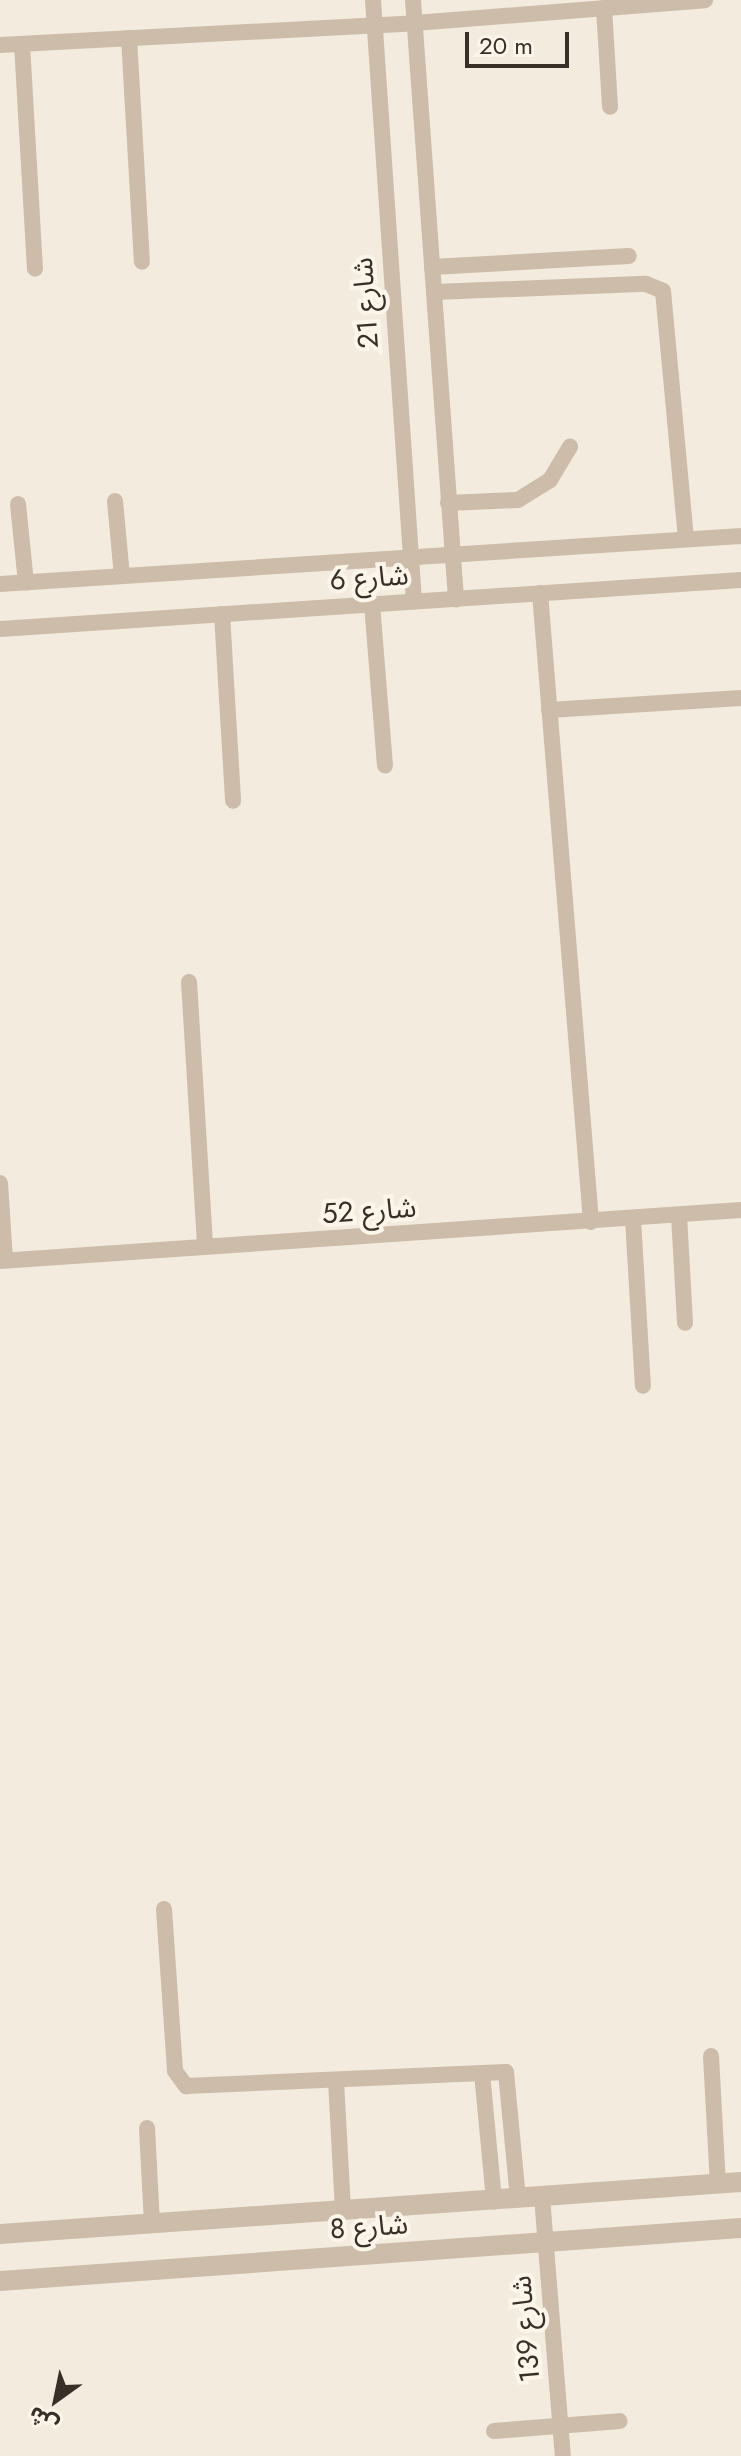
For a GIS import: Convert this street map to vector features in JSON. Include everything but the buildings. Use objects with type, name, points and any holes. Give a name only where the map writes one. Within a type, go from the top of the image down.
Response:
[{"type":"street","name":"شارع 8","points":[[0,2234],[741,2182]]},
{"type":"street","name":"شارع 8","points":[[0,2281],[741,2228]]},
{"type":"lane","name":"شارع 21","points":[[373,0],[414,602]]},
{"type":"lane","points":[[413,0],[456,599]]},
{"type":"lane","points":[[0,45],[415,23],[705,0]]},
{"type":"lane","points":[[604,8],[610,107]]},
{"type":"lane","points":[[129,38],[142,262]]},
{"type":"lane","points":[[22,44],[35,269]]},
{"type":"lane","points":[[432,267],[629,256]]},
{"type":"lane","points":[[434,292],[646,284],[663,291],[686,539]]},
{"type":"lane","points":[[448,503],[518,500],[550,480],[570,447]]},
{"type":"lane","points":[[115,501],[122,576]]},
{"type":"lane","points":[[18,504],[26,583]]},
{"type":"lane","name":"شارع 6","points":[[0,584],[741,536]]},
{"type":"lane","name":"شارع 6","points":[[0,629],[741,580]]},
{"type":"lane","points":[[540,593],[591,1222]]},
{"type":"lane","points":[[372,604],[385,765]]},
{"type":"lane","points":[[222,614],[233,801]]},
{"type":"lane","points":[[549,710],[741,698]]},
{"type":"lane","points":[[189,982],[205,1247]]},
{"type":"lane","points":[[0,1183],[2,1261]]},
{"type":"lane","name":"شارع 52","points":[[2,1261],[741,1210]]},
{"type":"lane","points":[[679,1215],[685,1323]]},
{"type":"lane","points":[[633,1219],[643,1386]]},
{"type":"lane","points":[[164,1909],[179,2079],[192,2088],[506,2072],[518,2199]]},
{"type":"lane","points":[[711,2056],[718,2184]]},
{"type":"lane","points":[[482,2073],[494,2201]]},
{"type":"lane","points":[[336,2081],[343,2211]]},
{"type":"lane","points":[[147,2128],[152,2224]]},
{"type":"lane","name":"شارع 139","points":[[542,2197],[563,2456]]},
{"type":"lane","points":[[494,2431],[620,2421]]}]
